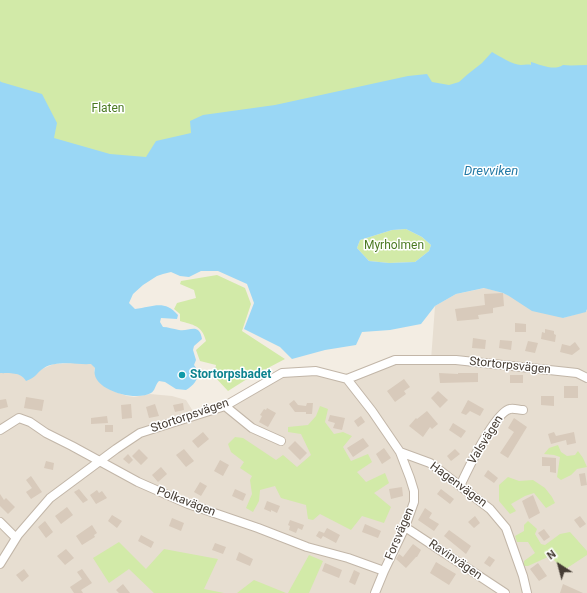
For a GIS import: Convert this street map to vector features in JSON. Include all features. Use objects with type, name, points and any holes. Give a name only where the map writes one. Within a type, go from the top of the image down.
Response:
[{"type":"street","name":"Stortorpsvägen","points":[[0,564],[16,538],[50,498],[116,449],[140,433],[225,406],[282,373],[316,371],[347,379],[395,360],[456,360],[577,373],[587,378]]},
{"type":"street","points":[[347,379],[372,411],[400,452]]},
{"type":"street","points":[[225,406],[252,428],[281,441]]},
{"type":"street","name":"Valsvägen","points":[[460,486],[480,446],[501,414],[510,409],[523,410]]},
{"type":"street","name":"Polkavägen","points":[[0,430],[19,418],[30,422],[46,433],[138,482],[188,504],[258,528],[307,547],[348,558],[384,571]]},
{"type":"street","name":"Hagenvägen","points":[[400,452],[430,463],[490,509],[506,528],[523,576],[527,593]]},
{"type":"street","name":"Forsvägen","points":[[375,593],[405,527],[414,502],[414,491],[400,452]]},
{"type":"street","points":[[0,522],[16,538]]},
{"type":"street","name":"Ravinvägen","points":[[405,527],[505,593]]},
{"type":"shaded area","points":[[485,288],[503,293],[563,318],[587,311],[587,593],[0,593],[0,373],[17,373],[23,377],[54,364],[92,364],[95,368],[94,371],[104,386],[113,391],[134,397],[150,394],[172,396],[186,400],[196,416],[225,406],[282,373],[316,371],[347,379],[395,360],[431,360],[435,306],[456,294]]},
{"type":"green space","name":"Flaten","points":[[0,0],[587,0],[587,162],[0,230]]},
{"type":"green space","name":"Myrholmen","points":[[406,229],[422,237],[431,245],[429,251],[415,262],[389,263],[369,261],[357,248],[360,240],[392,230]]},
{"type":"green space","points":[[217,275],[245,288],[251,304],[242,331],[285,359],[228,391],[214,376],[216,365],[200,361],[196,350],[206,341],[202,332],[196,326],[180,321],[180,314],[174,309],[177,303],[196,298],[194,290],[180,284],[181,281]]},
{"type":"green space","points":[[320,406],[328,409],[325,422],[334,434],[343,432],[352,436],[343,447],[351,461],[368,454],[372,462],[357,472],[366,482],[385,473],[389,483],[374,493],[391,507],[384,523],[362,516],[351,530],[320,514],[313,520],[308,519],[306,505],[281,498],[275,486],[260,490],[259,501],[253,512],[246,508],[252,494],[250,480],[252,476],[240,468],[244,462],[231,452],[228,444],[235,437],[243,438],[276,460],[283,455],[297,467],[311,455],[301,434],[288,432],[288,427],[308,425],[316,416]]},
{"type":"green space","points":[[558,445],[561,452],[567,456],[575,455],[578,451],[587,467],[577,469],[571,475],[561,480],[557,477],[560,457],[544,454],[549,448]]},
{"type":"green space","points":[[508,477],[519,481],[533,480],[545,488],[555,503],[546,508],[534,493],[511,504],[516,511],[510,514],[499,501],[499,485]]},
{"type":"green space","points":[[528,521],[537,529],[535,534],[541,544],[545,545],[560,534],[570,532],[587,551],[587,555],[564,570],[550,556],[528,566],[524,566],[524,561],[535,553],[528,542],[517,542],[515,536],[524,531],[524,525]]},
{"type":"green space","points":[[119,542],[146,569],[164,549],[218,559],[204,589],[224,593],[154,593],[129,569],[109,583],[93,558]]},
{"type":"green space","points":[[309,555],[323,561],[309,593],[288,593]]},
{"type":"green space","points":[[254,580],[286,593],[237,593]]},
{"type":"water","name":"Drevviken","points":[[492,52],[518,65],[531,65],[531,62],[552,67],[559,67],[563,65],[587,65],[586,312],[563,318],[532,311],[503,293],[484,288],[456,294],[435,306],[421,324],[390,330],[362,332],[356,345],[325,350],[292,359],[280,347],[244,329],[254,303],[247,284],[218,271],[201,271],[189,277],[180,276],[171,272],[157,276],[143,285],[133,294],[129,303],[135,309],[158,305],[168,307],[178,315],[177,319],[161,318],[160,322],[163,327],[179,330],[196,329],[201,334],[202,339],[194,346],[193,350],[196,360],[194,365],[199,372],[195,382],[186,390],[176,389],[165,382],[159,381],[151,393],[135,396],[125,395],[106,388],[99,382],[95,376],[95,368],[91,364],[55,364],[44,368],[26,381],[18,374],[0,373],[0,81],[42,94],[57,123],[54,138],[110,154],[146,157],[156,141],[191,133],[190,121],[203,115],[275,105],[408,76],[427,74],[432,82],[449,85],[459,82],[482,63]],"holes":[[[406,229],[422,237],[431,245],[429,251],[415,262],[389,263],[369,261],[357,248],[360,240],[392,230]]]},
{"type":"building","points":[[503,293],[504,306],[493,308],[493,313],[478,315],[479,319],[457,321],[455,309],[485,305],[484,294]]},
{"type":"building","points":[[515,323],[526,324],[526,332],[515,332]]},
{"type":"building","points":[[545,329],[554,331],[554,334],[556,335],[555,342],[541,339],[542,332],[545,333]]},
{"type":"building","points":[[473,338],[486,340],[485,349],[472,348]]},
{"type":"building","points":[[500,340],[512,341],[511,350],[499,348]]},
{"type":"building","points":[[528,341],[538,343],[535,353],[525,351]]},
{"type":"building","points":[[575,342],[580,349],[572,355],[560,352],[562,344],[570,346]]},
{"type":"building","points":[[439,373],[478,373],[478,382],[440,383]]},
{"type":"building","points":[[510,375],[523,375],[523,383],[510,383]]},
{"type":"building","points":[[404,379],[410,387],[404,391],[406,394],[395,402],[387,391]]},
{"type":"building","points":[[564,386],[578,386],[578,398],[564,398]]},
{"type":"building","points":[[438,391],[448,400],[440,408],[431,398]]},
{"type":"building","points":[[541,396],[554,396],[554,406],[541,405]]},
{"type":"building","points":[[26,397],[44,400],[42,411],[24,408]]},
{"type":"building","points":[[6,399],[8,407],[0,409],[0,400]]},
{"type":"building","points":[[294,400],[298,405],[306,406],[307,403],[313,403],[312,414],[306,414],[306,412],[295,412],[289,404]]},
{"type":"building","points":[[468,400],[484,409],[480,416],[470,411],[466,415],[461,413]]},
{"type":"building","points":[[183,403],[184,410],[175,412],[173,405]]},
{"type":"building","points":[[131,404],[132,418],[122,419],[121,405]]},
{"type":"building","points":[[155,404],[159,416],[149,418],[146,407]]},
{"type":"building","points":[[267,408],[276,413],[268,427],[259,422],[262,416],[260,415],[264,409],[266,410]]},
{"type":"building","points":[[427,411],[438,424],[432,429],[430,427],[423,437],[409,426],[416,418],[417,419]]},
{"type":"building","points":[[330,415],[345,418],[342,430],[333,428],[335,423],[328,421]]},
{"type":"building","points":[[107,416],[108,423],[91,424],[91,418]]},
{"type":"building","points":[[361,416],[365,422],[358,427],[354,421]]},
{"type":"building","points":[[514,418],[527,427],[508,458],[500,453],[514,432],[508,428]]},
{"type":"building","points":[[453,423],[466,431],[461,438],[449,430]]},
{"type":"building","points":[[105,425],[113,425],[113,432],[105,432]]},
{"type":"building","points":[[203,432],[209,439],[198,448],[192,441]]},
{"type":"building","points":[[554,432],[556,436],[574,432],[576,443],[567,445],[566,440],[551,444],[548,434]]},
{"type":"building","points":[[363,438],[369,446],[353,457],[347,448]]},
{"type":"building","points":[[295,441],[307,453],[300,460],[288,448]]},
{"type":"building","points":[[384,448],[391,458],[382,464],[376,454]]},
{"type":"building","points":[[139,449],[148,458],[141,465],[132,456]]},
{"type":"building","points":[[184,449],[194,461],[186,467],[176,455]]},
{"type":"building","points":[[455,449],[460,454],[451,461],[447,456]]},
{"type":"building","points":[[128,454],[133,460],[129,464],[123,459]]},
{"type":"building","points":[[542,457],[556,458],[556,473],[550,472],[550,466],[542,466]]},
{"type":"building","points":[[220,460],[229,465],[223,476],[214,471]]},
{"type":"building","points":[[46,461],[54,463],[53,470],[44,468]]},
{"type":"building","points":[[161,467],[167,474],[158,482],[152,475]]},
{"type":"building","points":[[488,470],[498,478],[494,483],[484,476]]},
{"type":"building","points":[[585,473],[587,485],[581,486],[579,474]]},
{"type":"building","points":[[31,476],[42,492],[31,499],[26,492],[32,488],[26,480]]},
{"type":"building","points":[[200,482],[207,486],[201,496],[194,492]]},
{"type":"building","points":[[402,487],[403,496],[391,499],[389,489]]},
{"type":"building","points":[[79,489],[88,500],[83,503],[74,492]]},
{"type":"building","points":[[235,489],[246,494],[243,501],[232,496]]},
{"type":"building","points":[[441,489],[454,499],[450,504],[437,494]]},
{"type":"building","points":[[97,490],[99,493],[102,491],[107,498],[96,504],[90,495]]},
{"type":"building","points":[[0,494],[4,500],[6,498],[15,507],[8,514],[0,506]]},
{"type":"building","points":[[533,495],[540,513],[529,519],[522,501]]},
{"type":"building","points":[[267,501],[280,506],[277,513],[264,509]]},
{"type":"building","points":[[67,507],[73,515],[61,524],[55,516]]},
{"type":"building","points":[[425,508],[432,513],[429,518],[439,524],[434,531],[418,520]]},
{"type":"building","points":[[112,515],[122,521],[117,528],[108,521]]},
{"type":"building","points":[[475,516],[480,523],[474,528],[468,522]]},
{"type":"building","points":[[580,516],[586,524],[580,528],[574,520]]},
{"type":"building","points":[[172,518],[184,523],[181,531],[169,526]]},
{"type":"building","points":[[290,520],[304,525],[302,530],[298,528],[296,533],[289,530],[290,526],[288,525]]},
{"type":"building","points":[[45,521],[53,532],[46,538],[38,527]]},
{"type":"building","points":[[365,524],[381,531],[378,538],[362,532]]},
{"type":"building","points":[[92,525],[97,533],[94,535],[95,537],[82,545],[76,536]]},
{"type":"building","points":[[327,528],[340,535],[336,543],[323,536],[321,539],[316,536],[319,531],[324,533],[323,535]]},
{"type":"building","points":[[544,529],[550,537],[544,541],[538,533]]},
{"type":"building","points":[[449,530],[471,546],[466,554],[444,536]]},
{"type":"building","points":[[141,535],[154,542],[151,548],[138,541]]},
{"type":"building","points":[[215,543],[226,547],[223,554],[212,550]]},
{"type":"building","points":[[413,544],[421,550],[417,557],[406,568],[396,559],[399,554],[403,557]]},
{"type":"building","points":[[66,549],[74,558],[65,565],[57,556]]},
{"type":"building","points":[[239,552],[253,559],[250,566],[236,560]]},
{"type":"building","points":[[489,556],[495,560],[490,567],[484,563]]},
{"type":"building","points":[[436,562],[456,574],[449,585],[430,573]]},
{"type":"building","points":[[325,563],[342,570],[339,578],[322,571]]},
{"type":"building","points":[[538,563],[547,576],[539,581],[530,569]]},
{"type":"building","points":[[24,569],[29,576],[22,582],[16,575]]},
{"type":"building","points":[[82,569],[92,583],[81,590],[83,593],[74,593],[70,587],[82,579],[77,572]]},
{"type":"building","points":[[354,570],[360,573],[355,585],[349,582]]},
{"type":"building","points":[[123,584],[130,593],[119,593],[116,590]]},
{"type":"building","points":[[563,584],[583,593],[560,593]]},
{"type":"place","name":"Stortorpsbadet","points":[[182,375]]}]
